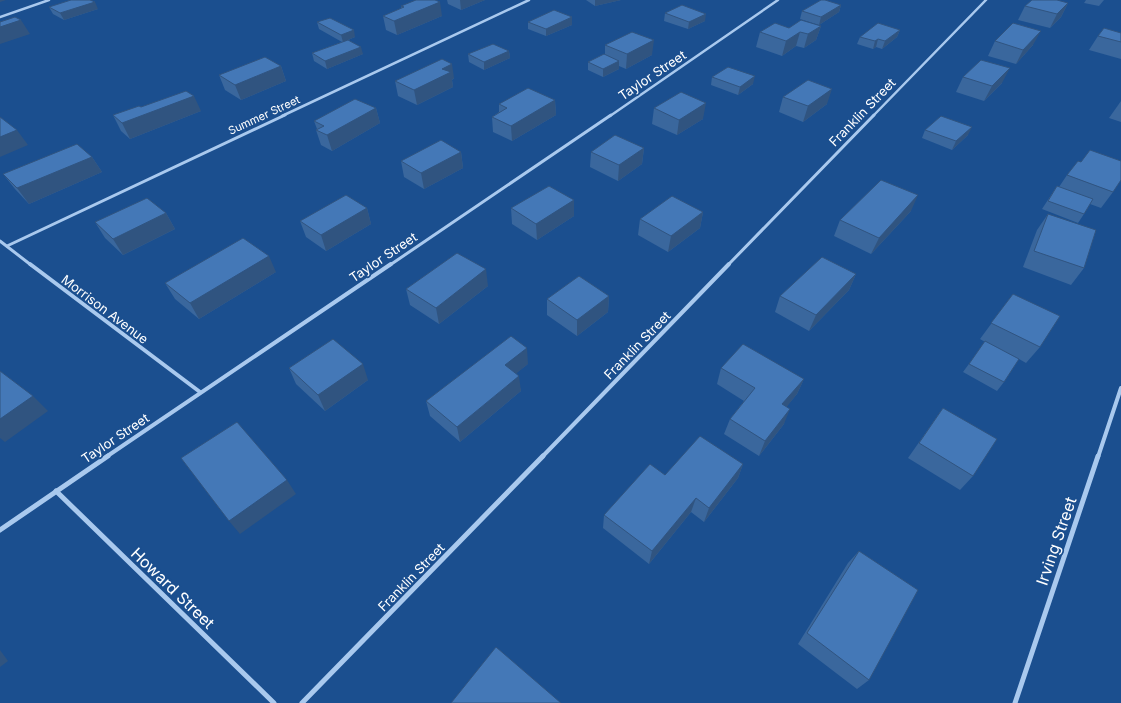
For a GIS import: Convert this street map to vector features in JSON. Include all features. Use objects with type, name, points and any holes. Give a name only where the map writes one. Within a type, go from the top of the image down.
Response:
[{"type":"street","points":[[0,17],[49,0]]},
{"type":"street","name":"Summer Street","points":[[7,246],[528,0]]},
{"type":"street","name":"Taylor Street","points":[[0,530],[200,392],[658,83],[778,0]]},
{"type":"street","name":"Franklin Street","points":[[302,703],[986,0]]},
{"type":"street","name":"Morrison Avenue","points":[[0,241],[64,291],[200,392]]},
{"type":"street","name":"Irving Street","points":[[1015,703],[1121,388]]},
{"type":"street","name":"Howard Street","points":[[56,491],[274,703]]},
{"type":"building","points":[[71,0],[90,0],[95,2],[60,13],[49,7]]},
{"type":"building","points":[[416,0],[435,0],[440,2],[394,21],[383,16],[404,7],[401,6]]},
{"type":"building","points":[[821,0],[841,5],[821,17],[802,11]]},
{"type":"building","points":[[1032,0],[1057,0],[1068,3],[1057,14],[1025,6]]},
{"type":"building","points":[[682,5],[706,14],[689,22],[665,13]]},
{"type":"building","points":[[554,10],[572,17],[546,29],[528,22]]},
{"type":"building","points":[[15,17],[21,20],[0,27],[0,22]]},
{"type":"building","points":[[330,18],[354,30],[341,35],[317,22]]},
{"type":"building","points":[[801,20],[821,26],[808,34],[800,32],[786,41],[760,32],[775,23],[789,28]]},
{"type":"building","points":[[878,23],[900,30],[885,41],[878,39],[875,41],[860,37]]},
{"type":"building","points":[[1013,23],[1041,31],[1023,50],[995,41]]},
{"type":"building","points":[[1104,28],[1121,33],[1121,42],[1098,36]]},
{"type":"building","points":[[632,32],[654,40],[627,54],[605,45]]},
{"type":"building","points":[[348,40],[361,47],[325,61],[312,53]]},
{"type":"building","points":[[493,44],[509,51],[484,62],[468,54]]},
{"type":"building","points":[[604,54],[619,61],[603,69],[588,62]]},
{"type":"building","points":[[265,57],[281,66],[235,85],[219,75]]},
{"type":"building","points":[[442,59],[452,64],[442,69],[451,72],[414,90],[395,81]]},
{"type":"building","points":[[981,60],[1010,68],[992,86],[963,77]]},
{"type":"building","points":[[728,67],[755,76],[740,87],[712,77]]},
{"type":"building","points":[[808,80],[832,89],[808,106],[783,97]]},
{"type":"building","points":[[528,88],[555,100],[511,126],[492,117],[507,108],[499,104]]},
{"type":"building","points":[[186,91],[194,96],[122,123],[113,115],[139,106],[141,107]]},
{"type":"building","points":[[681,92],[706,103],[679,120],[654,108]]},
{"type":"building","points":[[355,99],[376,108],[327,135],[316,130],[324,126],[314,121]]},
{"type":"building","points":[[941,116],[972,127],[956,141],[925,130]]},
{"type":"building","points":[[0,117],[17,130],[0,137]]},
{"type":"building","points":[[615,135],[644,148],[619,165],[591,152]]},
{"type":"building","points":[[441,140],[461,152],[421,173],[401,161]]},
{"type":"building","points":[[77,144],[92,157],[17,188],[3,174]]},
{"type":"building","points":[[1090,150],[1121,161],[1121,180],[1113,192],[1067,175],[1078,161],[1081,162]]},
{"type":"building","points":[[881,180],[918,195],[879,238],[840,220]]},
{"type":"building","points":[[549,186],[574,200],[536,224],[511,208]]},
{"type":"building","points":[[1057,186],[1093,199],[1084,214],[1048,201]]},
{"type":"building","points":[[346,195],[367,208],[321,235],[300,221]]},
{"type":"building","points":[[672,196],[703,212],[671,236],[640,219]]},
{"type":"building","points":[[147,198],[166,213],[113,239],[95,222]]},
{"type":"building","points":[[1048,214],[1096,230],[1084,268],[1034,251]]},
{"type":"building","points":[[243,238],[269,256],[190,303],[165,283]]},
{"type":"building","points":[[457,253],[486,269],[436,308],[406,289]]},
{"type":"building","points":[[822,257],[856,274],[816,315],[780,296]]},
{"type":"building","points":[[579,276],[609,296],[577,320],[547,299]]},
{"type":"building","points":[[1013,294],[1060,316],[1040,347],[991,323]]},
{"type":"building","points":[[511,336],[527,348],[505,365],[519,376],[457,427],[426,401]]},
{"type":"building","points":[[333,339],[363,364],[318,395],[289,368]]},
{"type":"building","points":[[985,341],[1019,359],[1004,382],[969,364]]},
{"type":"building","points":[[743,344],[804,379],[782,404],[790,409],[765,441],[730,419],[755,388],[721,368]]},
{"type":"building","points":[[0,371],[33,396],[0,419]]},
{"type":"building","points":[[943,408],[997,439],[973,476],[919,443]]},
{"type":"building","points":[[237,422],[287,480],[229,521],[181,458]]},
{"type":"building","points":[[700,436],[743,464],[709,508],[696,498],[652,551],[604,515],[650,464],[665,475]]},
{"type":"building","points":[[859,551],[918,590],[869,680],[807,633]]},
{"type":"building","points":[[496,647],[561,703],[451,703]]}]
